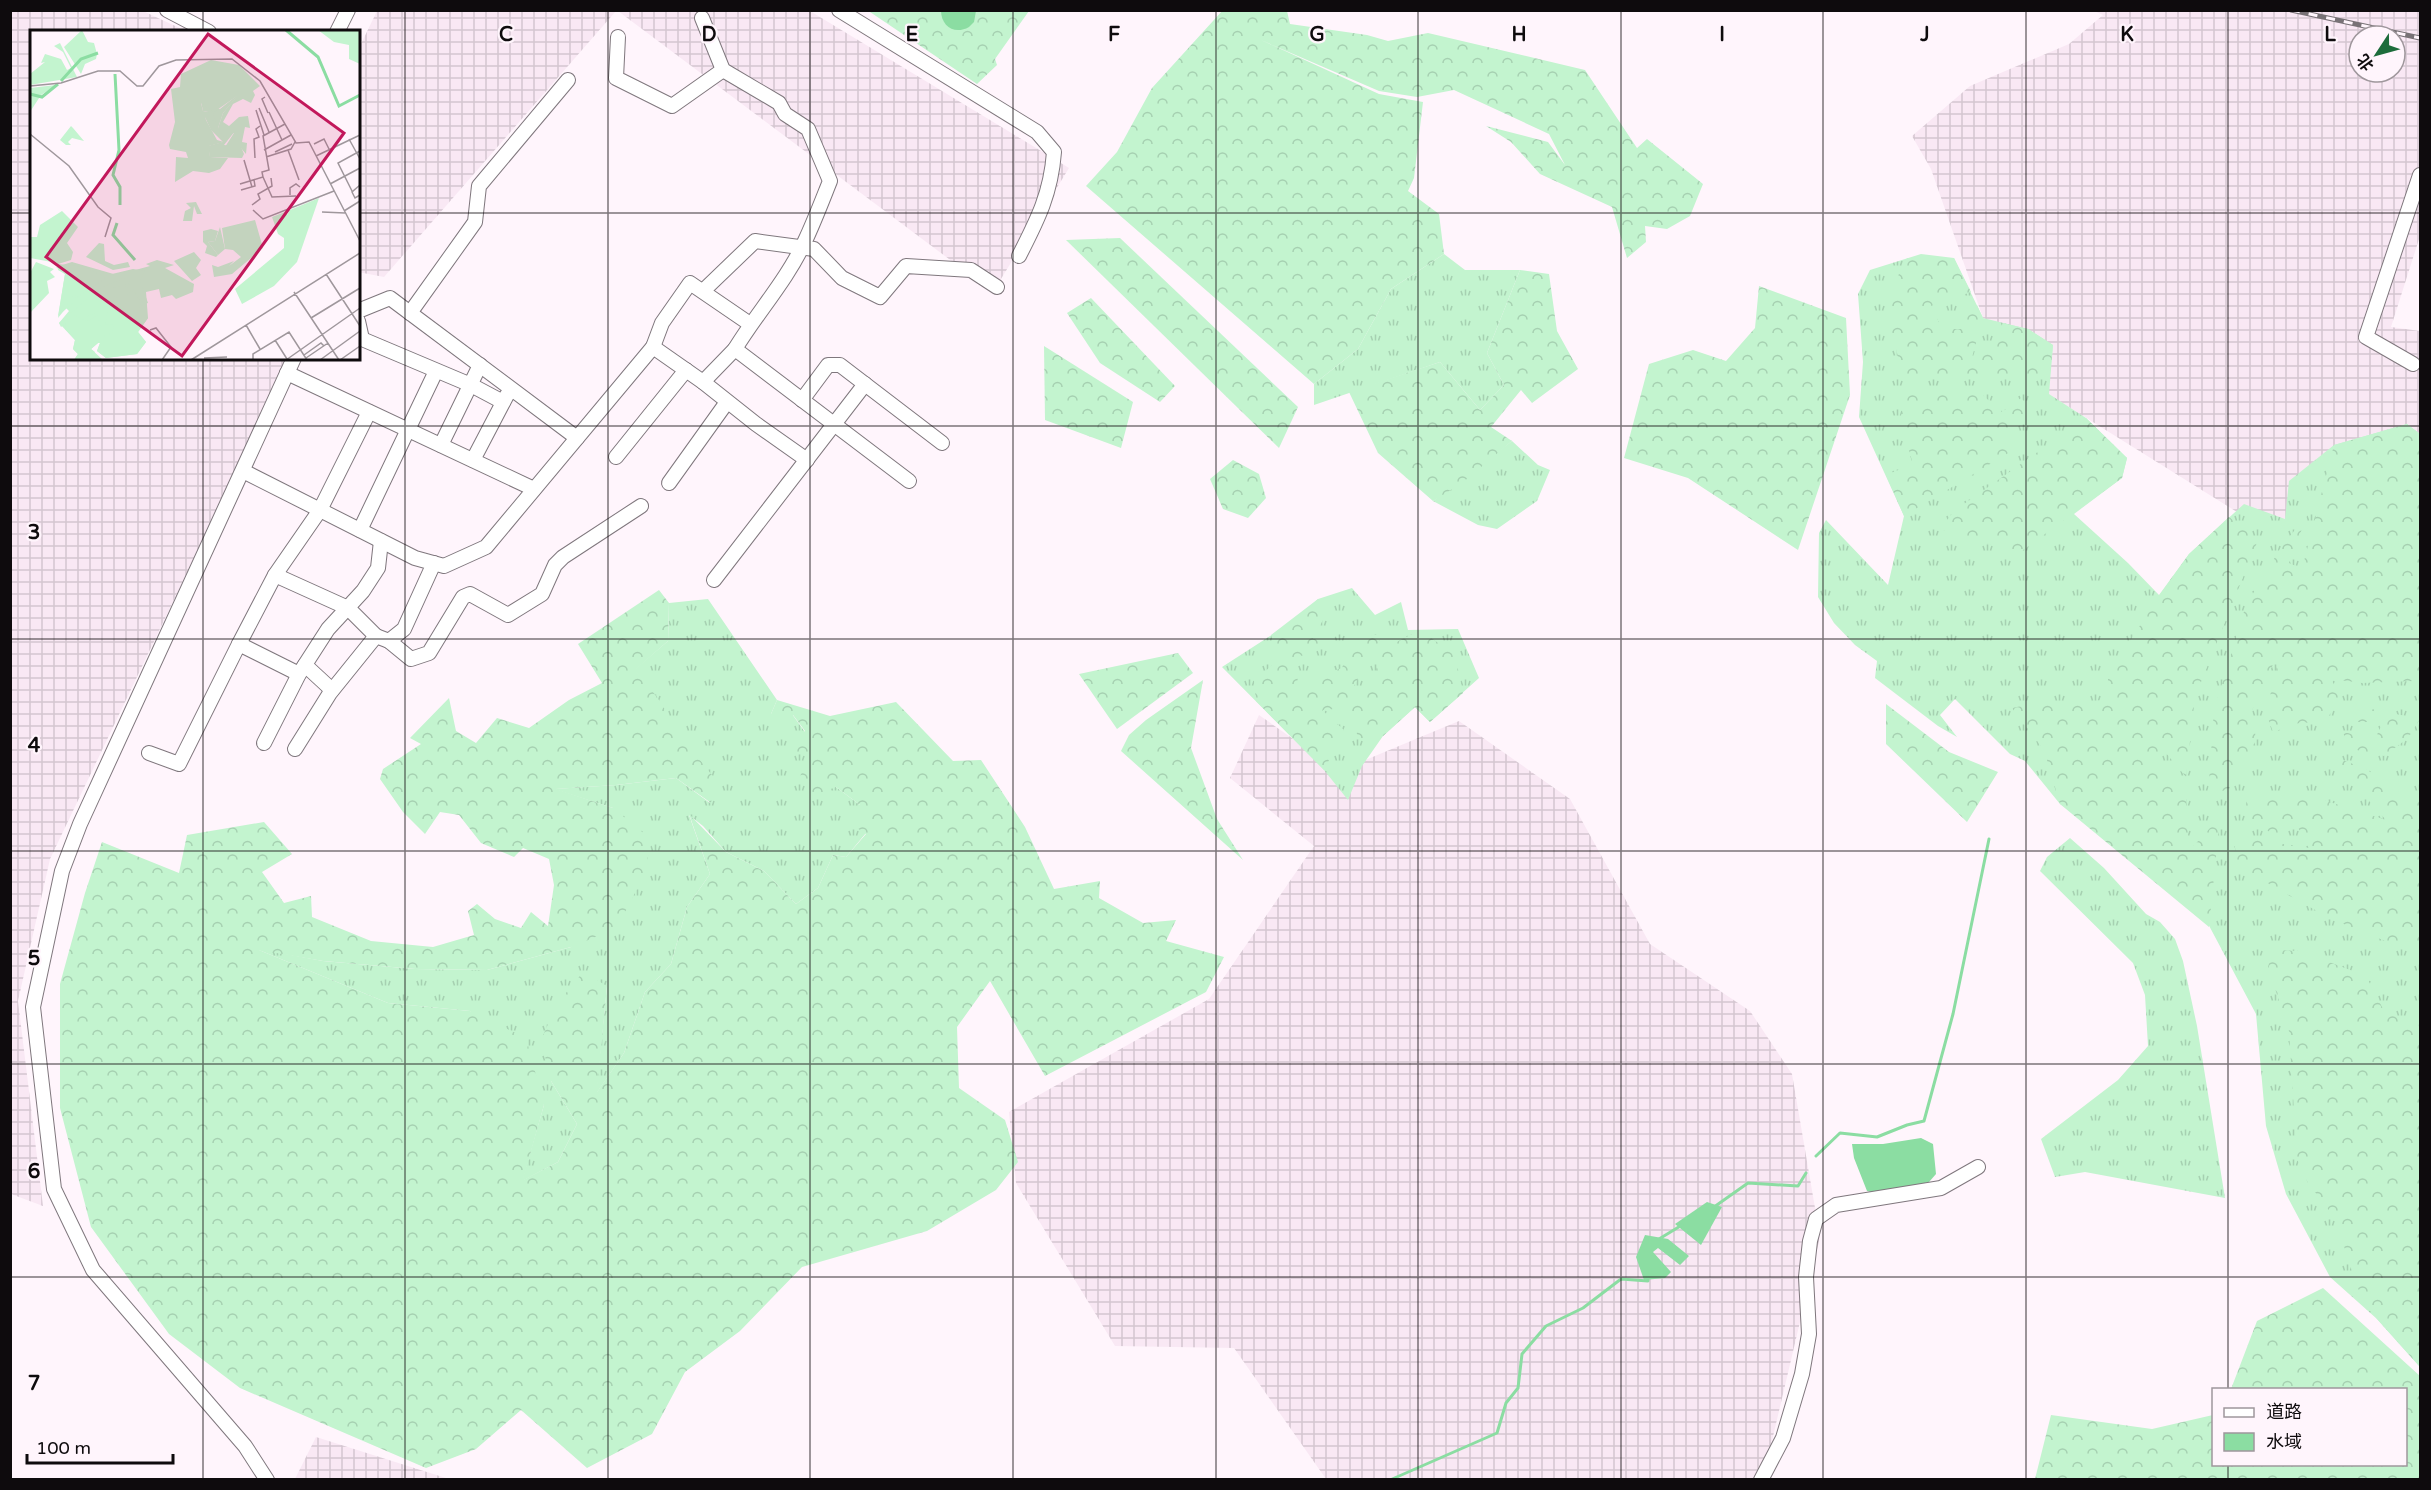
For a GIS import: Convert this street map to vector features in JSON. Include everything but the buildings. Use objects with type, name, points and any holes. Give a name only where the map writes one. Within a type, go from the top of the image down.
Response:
[{"type":"street","points":[[167,10],[193,28]]},
{"type":"street","points":[[338,30],[348,10]]},
{"type":"street","points":[[839,10],[1037,132],[1054,152],[1052,178],[1040,216],[1019,256]]},
{"type":"street","points":[[702,18],[723,70],[779,103],[785,114],[808,129],[830,182],[802,247],[781,282],[735,349],[703,382]]},
{"type":"street","points":[[618,37],[616,78],[672,106],[723,70]]},
{"type":"street","points":[[410,312],[475,222],[479,186],[568,80]]},
{"type":"street","points":[[2413,364],[2366,337],[2421,175]]},
{"type":"street","points":[[703,291],[755,241],[814,249],[842,278],[880,297],[906,266],[971,270],[997,287]]},
{"type":"street","points":[[243,471],[415,558],[444,566],[486,547],[652,347],[662,323],[690,283],[750,324]]},
{"type":"street","points":[[360,310],[390,298],[577,438]]},
{"type":"street","points":[[360,330],[362,339],[471,385],[503,402]]},
{"type":"street","points":[[652,347],[807,460]]},
{"type":"street","points":[[735,349],[909,481]]},
{"type":"street","points":[[267,1479],[245,1446],[93,1270],[54,1189],[33,1007],[62,871],[80,824],[293,360]]},
{"type":"street","points":[[802,400],[828,365],[840,365],[942,443]]},
{"type":"street","points":[[441,445],[480,366]]},
{"type":"street","points":[[616,457],[686,370]]},
{"type":"street","points":[[360,530],[410,430],[436,371]]},
{"type":"street","points":[[288,373],[534,489]]},
{"type":"street","points":[[714,580],[835,425],[864,384]]},
{"type":"street","points":[[473,460],[510,388]]},
{"type":"street","points":[[669,483],[727,402]]},
{"type":"street","points":[[149,753],[180,764],[238,644],[275,575],[320,510],[369,411]]},
{"type":"street","points":[[275,575],[348,608],[382,638],[411,658],[429,653],[463,597],[470,594],[508,615],[542,594],[555,565],[563,557],[642,506]]},
{"type":"street","points":[[264,743],[302,670],[328,629],[363,591],[378,568],[381,541]]},
{"type":"street","points":[[295,749],[332,690],[382,638],[404,629],[434,563]]},
{"type":"street","points":[[238,644],[302,670],[332,690]]},
{"type":"street","points":[[1761,1479],[1783,1438],[1802,1374],[1809,1334],[1806,1277],[1810,1242],[1816,1219],[1836,1205],[1941,1188],[1978,1167]]},
{"type":"shaded area","points":[[11,11],[143,11],[184,30],[30,30],[30,360],[289,360],[50,859],[18,1001],[43,1206],[11,1194]]},
{"type":"shaded area","points":[[377,11],[616,11],[384,277],[360,272],[360,46]]},
{"type":"shaded area","points":[[618,11],[810,11],[1069,168],[993,292]]},
{"type":"shaded area","points":[[2094,11],[2420,11],[2420,236],[2391,327],[2420,331],[2420,434],[2407,424],[2269,532],[2048,394],[2053,345],[1983,318],[1931,169],[1912,136],[1970,86],[2069,44],[2103,15]]},
{"type":"shaded area","points":[[1259,715],[1339,771],[1459,721],[1570,799],[1650,944],[1750,1011],[1792,1074],[1820,1237],[1763,1479],[1326,1479],[1234,1348],[1115,1346],[1016,1183],[1009,1112],[1209,999],[1314,846],[1230,778]]},
{"type":"shaded area","points":[[316,1437],[449,1479],[295,1479]]},
{"type":"green space","points":[[871,10],[1029,11],[995,59],[997,65],[977,84],[870,12]]},
{"type":"green space","points":[[1223,10],[1287,11],[1290,24],[1367,35],[1388,41],[1428,33],[1585,70],[1637,148],[1647,139],[1703,184],[1690,216],[1667,229],[1645,226],[1646,242],[1627,258],[1612,207],[1540,174],[1511,142],[1486,126],[1548,142],[1565,165],[1549,134],[1454,90],[1417,97],[1379,91],[1261,40],[1379,94],[1423,102],[1414,178],[1408,191],[1439,214],[1444,254],[1391,289],[1358,349],[1314,384],[1086,186],[1117,152],[1152,88]]},
{"type":"green space","points":[[1120,238],[1298,407],[1279,448],[1066,240]]},
{"type":"green space","points":[[1444,254],[1465,270],[1520,270],[1487,353],[1504,385],[1480,410],[1440,362],[1314,405],[1314,384],[1358,349],[1391,289]]},
{"type":"green space","points":[[1921,254],[1954,258],[1983,318],[2028,329],[2053,345],[2049,394],[2086,418],[2127,458],[2122,478],[2074,514],[2159,595],[2189,554],[2244,504],[2285,519],[2289,481],[2334,445],[2407,424],[2420,434],[2420,1367],[2377,1319],[2330,1277],[2286,1194],[2266,1126],[2256,1014],[2189,888],[2060,804],[2025,761],[2010,754],[1955,699],[1940,715],[1957,737],[1938,726],[1875,678],[1877,661],[1855,645],[1834,623],[1818,597],[1819,533],[1826,520],[1888,585],[1904,516],[1859,417],[1863,362],[1858,294],[1870,270]]},
{"type":"green space","points":[[1907,258],[1954,258],[1971,292],[1931,306],[1942,329],[1962,329],[1961,315],[1977,305],[1983,318],[1971,361],[1987,351],[2003,323],[2028,329],[2053,345],[2050,374],[2030,377],[1902,374],[1885,302]]},
{"type":"green space","points":[[1520,270],[1549,274],[1557,331],[1578,369],[1532,403],[1521,390],[1491,427],[1512,441],[1462,483],[1433,501],[1378,453],[1349,392],[1440,362],[1480,410],[1504,385],[1487,353]]},
{"type":"green space","points":[[1759,286],[1846,318],[1850,395],[1798,550],[1688,478],[1624,458],[1649,364],[1693,350],[1726,361],[1755,328]]},
{"type":"green space","points":[[1091,298],[1175,386],[1160,402],[1100,363],[1067,313]]},
{"type":"green space","points":[[1044,346],[1133,402],[1121,448],[1045,420]]},
{"type":"green space","points":[[1978,391],[2002,412],[2021,398],[2033,413],[2013,430],[2010,452],[1904,516],[1886,475],[1913,464],[1900,420],[1907,392]]},
{"type":"green space","points":[[2086,418],[2127,458],[2122,478],[2019,553],[1940,529],[1954,511]]},
{"type":"green space","points":[[2407,424],[2420,434],[2420,683],[2414,681],[2362,683],[2331,679],[2341,697],[2323,725],[2302,722],[2273,732],[2266,713],[2282,645],[2252,710],[2256,740],[2229,789],[2208,795],[2214,710],[2246,605],[2280,549],[2308,513],[2289,563],[2302,569],[2334,445]]},
{"type":"green space","points":[[1512,441],[1538,465],[1550,470],[1537,501],[1497,529],[1478,525],[1433,501]]},
{"type":"green space","points":[[1233,460],[1259,474],[1266,498],[1248,518],[1223,509],[1210,479]]},
{"type":"green space","points":[[2229,517],[2258,540],[2195,697],[2186,777],[2161,747],[2160,770],[2186,798],[2189,851],[2220,817],[2209,927],[2060,804],[2044,750],[2012,708],[2046,701],[2084,703],[2108,699],[2108,675],[2159,596],[2189,554]]},
{"type":"green space","points":[[1352,588],[1375,615],[1401,602],[1408,630],[1458,629],[1479,678],[1430,722],[1415,707],[1383,736],[1362,766],[1348,800],[1324,770],[1222,667],[1295,620],[1318,599]]},
{"type":"green space","points":[[659,590],[669,603],[668,641],[635,670],[715,779],[711,803],[676,778],[556,789],[613,808],[652,840],[643,877],[617,928],[571,947],[487,970],[415,969],[323,961],[259,950],[388,1003],[470,1011],[526,1038],[544,1105],[523,1180],[558,1162],[577,1124],[551,1081],[541,1040],[557,1004],[583,972],[607,986],[597,1092],[624,1053],[645,992],[671,964],[687,907],[710,874],[689,814],[726,852],[764,871],[796,904],[818,888],[833,855],[846,857],[866,834],[851,824],[860,805],[836,787],[815,795],[800,776],[811,756],[795,753],[805,731],[793,715],[783,727],[771,714],[777,700],[830,716],[896,702],[953,761],[981,760],[1025,827],[1054,889],[1100,881],[1099,898],[1143,923],[1176,920],[1166,941],[1224,957],[1206,992],[1045,1076],[990,981],[957,1027],[959,1088],[1005,1120],[1018,1162],[996,1190],[927,1231],[802,1267],[740,1331],[685,1372],[652,1434],[587,1468],[521,1410],[476,1449],[426,1468],[240,1388],[169,1334],[91,1227],[60,1108],[60,984],[85,893],[102,842],[179,873],[187,835],[264,822],[292,854],[262,872],[284,903],[311,896],[312,917],[371,941],[433,947],[474,935],[468,911],[477,904],[495,919],[521,928],[531,912],[548,926],[554,885],[549,859],[523,848],[514,857],[481,843],[459,815],[440,812],[425,834],[403,812],[380,779],[383,769],[421,744],[410,738],[449,698],[456,731],[476,743],[497,718],[529,728],[569,700],[602,683],[578,644]]},
{"type":"green space","points":[[708,599],[777,700],[771,714],[792,714],[805,732],[812,755],[836,787],[860,805],[866,833],[846,857],[833,855],[818,888],[796,904],[764,871],[726,852],[703,826],[689,815],[710,874],[687,907],[671,964],[645,992],[624,1053],[596,1094],[607,986],[551,1081],[577,1124],[558,1162],[522,1181],[544,1105],[470,1011],[388,1003],[254,948],[323,961],[415,969],[487,970],[571,947],[613,808],[554,789],[676,778],[710,803],[669,717],[634,670],[668,641],[669,603]]},
{"type":"green space","points":[[1318,599],[1325,616],[1313,639],[1339,634],[1313,654],[1280,659],[1298,667],[1297,697],[1317,676],[1342,668],[1353,637],[1383,634],[1354,686],[1370,688],[1383,649],[1420,630],[1455,655],[1463,693],[1430,722],[1415,707],[1383,736],[1359,739],[1347,708],[1322,710],[1344,730],[1324,770],[1256,701],[1254,681],[1279,659],[1271,635]]},
{"type":"green space","points":[[1178,653],[1193,673],[1117,729],[1079,674]]},
{"type":"green space","points":[[1203,680],[1191,748],[1217,819],[1243,860],[1121,751],[1129,735],[1146,720]]},
{"type":"green space","points":[[1886,704],[1949,752],[1998,772],[1967,822],[1886,744]]},
{"type":"green space","points":[[2357,706],[2420,719],[2408,738],[2384,756],[2348,748],[2343,732],[2375,739],[2383,722],[2347,722]]},
{"type":"green space","points":[[2327,754],[2366,769],[2409,799],[2420,795],[2420,951],[2372,936],[2326,916],[2238,865],[2233,836],[2309,848],[2295,822],[2276,835],[2245,819],[2247,794],[2308,795],[2386,820]]},
{"type":"green space","points":[[2070,838],[2104,868],[2146,914],[2160,922],[2175,939],[2183,961],[2197,1026],[2225,1198],[2085,1172],[2055,1177],[2041,1139],[2118,1080],[2148,1046],[2145,995],[2133,963],[2040,871],[2047,857]]},
{"type":"green space","points":[[2273,950],[2300,951],[2366,976],[2383,1009],[2420,1027],[2420,1367],[2377,1319],[2357,1287],[2335,1218],[2308,1183],[2297,1159],[2289,1031],[2268,967]]},
{"type":"green space","points":[[2323,1288],[2420,1376],[2420,1479],[2035,1479],[2051,1415],[2152,1429],[2212,1415],[2212,1466],[2407,1466],[2407,1388],[2231,1388],[2257,1321]]},
{"type":"water","points":[[941,10],[976,11],[974,22],[964,29],[954,30],[943,21]]},
{"type":"water","points":[[1921,1138],[1933,1144],[1936,1174],[1929,1182],[1879,1194],[1867,1191],[1854,1158],[1852,1144],[1883,1144]]},
{"type":"water","points":[[1707,1202],[1722,1207],[1701,1245],[1675,1224]]},
{"type":"water","points":[[1645,1235],[1668,1239],[1689,1256],[1680,1265],[1658,1248],[1653,1252],[1671,1272],[1665,1278],[1644,1280],[1636,1257]]},
{"type":"waterway","points":[[1816,1156],[1840,1133],[1877,1137],[1924,1121],[1953,1014],[1989,839]]},
{"type":"waterway","points":[[1714,1207],[1748,1183],[1798,1186],[1806,1173]]},
{"type":"waterway","points":[[1659,1239],[1682,1225]]},
{"type":"waterway","points":[[1390,1480],[1497,1433],[1506,1403],[1518,1388],[1522,1354],[1546,1326],[1583,1308],[1621,1279],[1648,1281],[1648,1278]]},
{"type":"railway","points":[[2291,10],[2420,38]]}]
